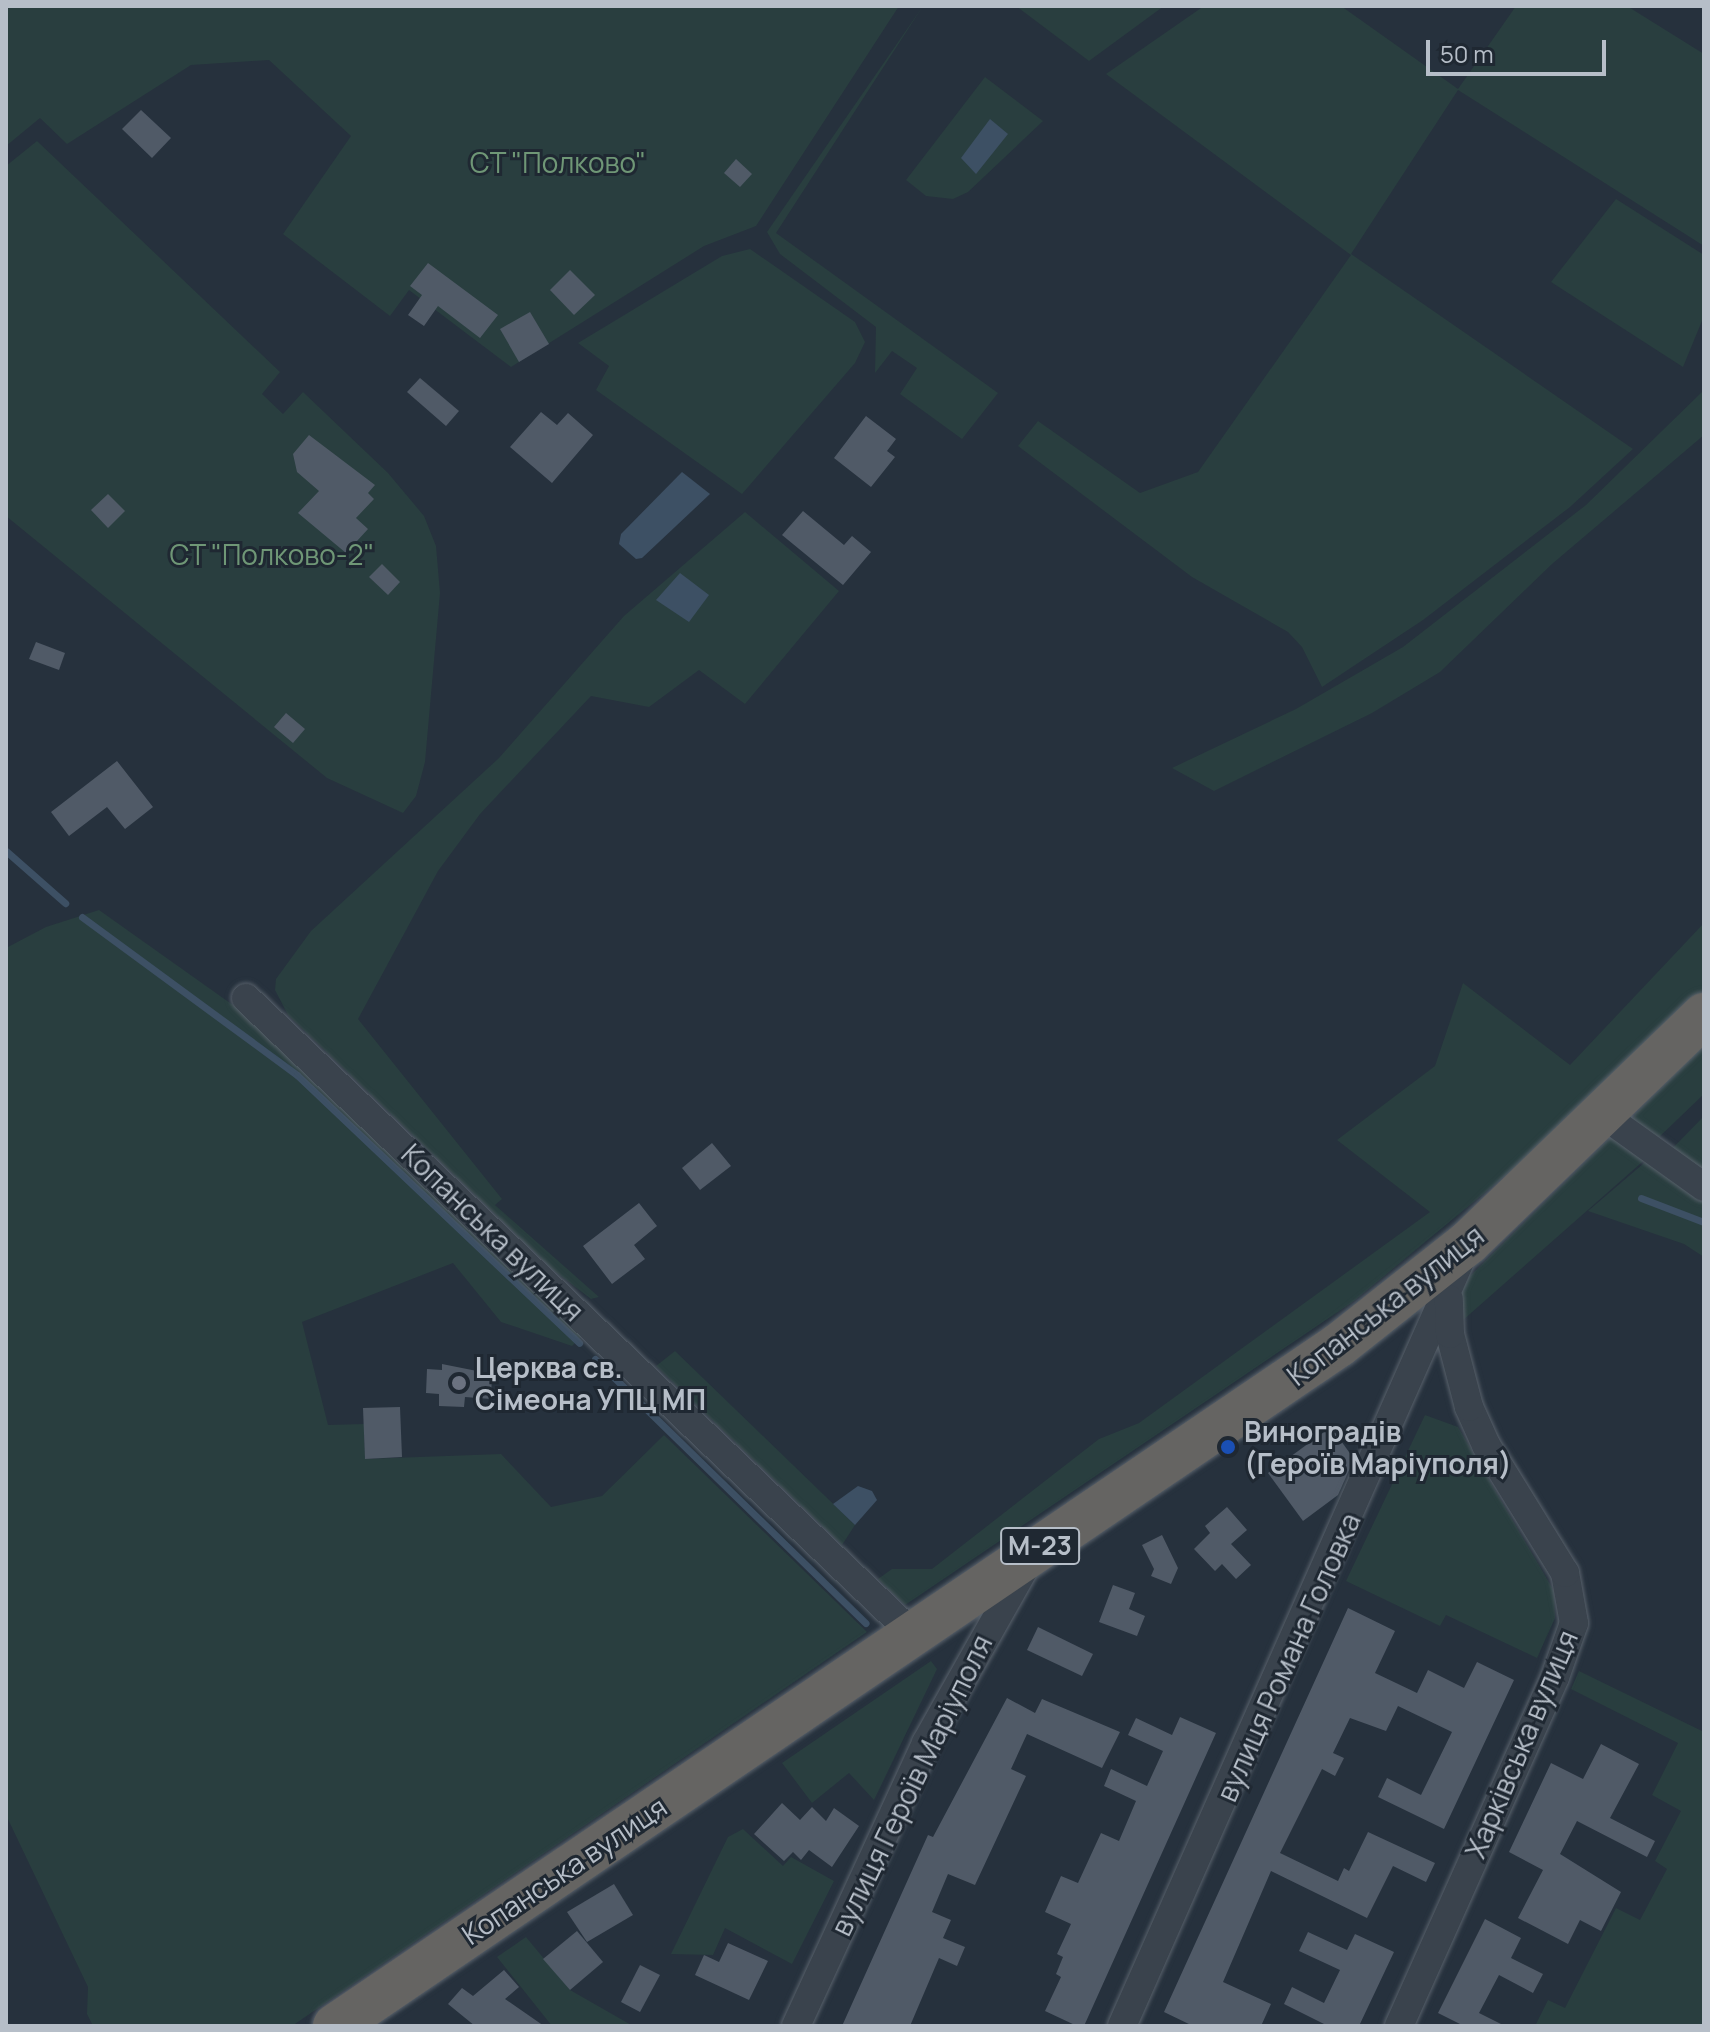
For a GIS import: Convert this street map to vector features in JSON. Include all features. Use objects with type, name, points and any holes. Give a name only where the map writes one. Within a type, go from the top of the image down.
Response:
[{"type":"highway","name":"Копанська вулиця","points":[[335,2026],[1035,1549],[1289,1381],[1469,1242],[1704,1015]]},
{"type":"street","name":"Копанська вулиця","points":[[246,998],[912,1633]]},
{"type":"street","points":[[1602,1114],[1704,1187]]},
{"type":"street","name":"вулиця Романа Головка","points":[[1122,2026],[1469,1242]]},
{"type":"street","name":"Харківська вулиця","points":[[1399,2026],[1555,1677],[1574,1623],[1565,1573],[1486,1445],[1464,1392],[1450,1334],[1450,1287]]},
{"type":"street","name":"вулиця Героїв Маріуполя","points":[[796,2026],[926,1743],[1035,1549]]},
{"type":"green space","name":"СТ \"Полково\"","points":[[6,6],[899,6],[756,226],[704,246],[511,367],[409,290],[390,316],[283,234],[351,136],[269,60],[191,65],[67,144],[40,118],[6,146]]},
{"type":"green space","points":[[923,6],[776,233],[998,393],[962,439],[900,394],[917,368],[892,351],[875,373],[876,327],[780,254],[767,232]]},
{"type":"green space","points":[[1016,6],[1164,6],[1089,61]]},
{"type":"green space","points":[[1204,6],[1341,6],[1458,89],[1516,6],[1627,6],[1704,54],[1704,246],[1458,90],[1351,254],[1633,449],[1570,507],[1423,620],[1322,687],[1302,647],[1288,632],[1192,577],[1018,446],[1038,421],[1140,493],[1198,472],[1351,255],[1106,74]]},
{"type":"green space","points":[[985,77],[1043,121],[968,192],[953,199],[926,196],[906,180]]},
{"type":"green space","name":"СТ \"Полково-2\"","points":[[37,141],[280,372],[262,394],[283,414],[303,392],[388,473],[424,516],[436,546],[440,593],[425,762],[416,796],[403,813],[327,778],[6,516],[6,166]]},
{"type":"green space","points":[[1616,199],[1704,255],[1704,316],[1683,367],[1551,282]]},
{"type":"green space","points":[[750,249],[855,322],[865,342],[855,363],[742,494],[596,390],[609,366],[578,343],[722,256]]},
{"type":"green space","points":[[1704,390],[1704,435],[1552,564],[1440,672],[1372,713],[1214,791],[1172,768],[1296,709],[1403,647],[1586,505]]},
{"type":"green space","points":[[745,512],[839,591],[745,704],[699,670],[649,707],[591,696],[480,814],[438,871],[358,1019],[502,1199],[495,1205],[599,1297],[591,1299],[553,1270],[288,1015],[275,990],[276,979],[311,931],[499,758],[624,616]]},
{"type":"green space","points":[[99,910],[254,1020],[583,1335],[572,1346],[501,1322],[453,1263],[302,1322],[328,1425],[364,1424],[365,1459],[501,1454],[551,1507],[602,1496],[664,1435],[867,1632],[292,2026],[93,2026],[87,2014],[88,1987],[6,1815],[6,948],[46,927]]},
{"type":"green space","points":[[1704,923],[1704,991],[1523,1161],[1354,1301],[905,1605],[878,1579],[892,1569],[932,1569],[1099,1439],[1139,1423],[1430,1212],[1337,1140],[1435,1066],[1463,983],[1570,1065]]},
{"type":"green space","points":[[1704,1044],[1704,1094],[1655,1141],[1633,1120],[1635,1114]]},
{"type":"green space","points":[[1704,1116],[1704,1169],[1694,1176],[1665,1156]]},
{"type":"green space","points":[[1617,1131],[1649,1156],[1462,1321],[1460,1296],[1469,1277]]},
{"type":"green space","points":[[1650,1158],[1704,1193],[1704,1257],[1684,1244],[1588,1211]]},
{"type":"green space","points":[[675,1351],[855,1525],[842,1545],[656,1366]]},
{"type":"green space","points":[[1425,1415],[1458,1427],[1554,1591],[1555,1618],[1537,1658],[1446,1615],[1440,1626],[1346,1581]]},
{"type":"green space","points":[[931,1661],[937,1669],[874,1800],[849,1773],[812,1803],[782,1763]]},
{"type":"green space","points":[[1579,1671],[1704,1732],[1704,2026],[1535,2026],[1548,2000],[1565,2008],[1616,1908],[1640,1920],[1667,1869],[1655,1861],[1681,1811],[1652,1795],[1678,1743],[1571,1689]]},
{"type":"green space","points":[[743,1829],[783,1866],[791,1857],[834,1881],[792,1964],[725,1928],[713,1955],[671,1954],[728,1837]]},
{"type":"green space","points":[[526,1937],[570,1990],[633,2026],[552,2026],[497,1957]]},
{"type":"water","points":[[990,119],[1008,134],[976,174],[961,158]]},
{"type":"water","points":[[682,472],[710,494],[642,558],[636,559],[619,544],[621,534]]},
{"type":"water","points":[[680,573],[709,595],[689,622],[656,600]]},
{"type":"water","points":[[858,1486],[872,1491],[877,1500],[855,1525],[833,1504]]},
{"type":"building","points":[[141,110],[171,138],[152,158],[122,129]]},
{"type":"building","points":[[736,159],[752,174],[740,187],[724,173]]},
{"type":"building","points":[[428,263],[498,315],[480,338],[438,306],[424,326],[408,315],[422,295],[410,286]]},
{"type":"building","points":[[570,270],[595,295],[574,315],[550,290]]},
{"type":"building","points":[[530,312],[549,344],[519,362],[500,329]]},
{"type":"building","points":[[420,378],[459,411],[446,426],[407,392]]},
{"type":"building","points":[[541,412],[557,425],[568,413],[593,435],[552,483],[510,447]]},
{"type":"building","points":[[866,416],[896,439],[887,451],[895,457],[871,487],[834,458]]},
{"type":"building","points":[[309,435],[375,485],[368,493],[374,499],[356,518],[368,529],[346,553],[298,513],[319,491],[297,472],[293,454]]},
{"type":"building","points":[[108,494],[125,511],[108,528],[91,510]]},
{"type":"building","points":[[803,511],[844,545],[852,536],[871,552],[843,585],[782,535]]},
{"type":"building","points":[[382,564],[400,582],[388,595],[369,577]]},
{"type":"building","points":[[36,642],[65,653],[59,670],[29,659]]},
{"type":"building","points":[[286,713],[305,729],[293,743],[274,727]]},
{"type":"building","points":[[117,761],[153,807],[125,829],[107,807],[69,836],[51,812]]},
{"type":"building","points":[[712,1143],[731,1166],[700,1190],[682,1168]]},
{"type":"building","points":[[639,1203],[657,1226],[634,1245],[645,1259],[612,1284],[583,1246]]},
{"type":"building","name":"Церква св. Сімеона УПЦ МП","points":[[442,1364],[492,1374],[491,1399],[465,1397],[464,1407],[439,1406],[439,1394],[426,1393],[427,1369],[442,1370]]},
{"type":"building","points":[[400,1407],[402,1457],[365,1459],[363,1408]]},
{"type":"building","points":[[1331,1427],[1354,1459],[1338,1495],[1303,1521],[1268,1473]]},
{"type":"building","points":[[1227,1507],[1247,1530],[1231,1544],[1251,1565],[1236,1579],[1222,1564],[1215,1571],[1194,1549],[1210,1533],[1205,1526]]},
{"type":"building","points":[[1162,1535],[1178,1568],[1171,1584],[1151,1576],[1154,1569],[1142,1545]]},
{"type":"building","points":[[1113,1585],[1135,1593],[1129,1609],[1145,1616],[1137,1636],[1099,1622]]},
{"type":"building","points":[[1348,1608],[1395,1631],[1375,1673],[1417,1693],[1428,1670],[1464,1688],[1477,1662],[1514,1680],[1444,1829],[1378,1797],[1387,1778],[1421,1795],[1452,1732],[1398,1706],[1386,1731],[1350,1718],[1333,1753],[1344,1758],[1335,1776],[1322,1769],[1280,1853],[1338,1881],[1344,1868],[1349,1871],[1368,1832],[1435,1863],[1426,1882],[1393,1866],[1367,1918],[1271,1871],[1223,1982],[1271,2004],[1261,2026],[1193,2026],[1164,2012]]},
{"type":"building","points":[[1038,1627],[1093,1654],[1082,1676],[1027,1650]]},
{"type":"building","points":[[1007,1698],[1035,1713],[1042,1699],[1120,1732],[1102,1768],[1027,1734],[1011,1769],[1026,1776],[975,1885],[948,1874],[932,1912],[951,1920],[943,1938],[965,1947],[957,1966],[939,1958],[910,2026],[842,2026],[928,1835],[933,1837]]},
{"type":"building","points":[[1180,1717],[1216,1733],[1084,2026],[1077,2026],[1045,2011],[1061,1977],[1056,1974],[1063,1957],[1057,1954],[1071,1924],[1045,1912],[1061,1876],[1078,1883],[1101,1833],[1119,1841],[1136,1801],[1104,1786],[1111,1769],[1147,1786],[1163,1751],[1128,1735],[1136,1718],[1172,1735]]},
{"type":"building","points":[[1601,1744],[1639,1764],[1610,1818],[1655,1841],[1647,1857],[1577,1821],[1560,1854],[1621,1892],[1601,1931],[1580,1920],[1568,1944],[1518,1918],[1543,1870],[1509,1852],[1551,1763],[1583,1779]]},
{"type":"building","points":[[782,1803],[800,1820],[812,1807],[826,1821],[834,1808],[859,1826],[832,1867],[809,1850],[801,1860],[793,1852],[784,1861],[754,1834]]},
{"type":"building","points":[[614,1884],[633,1915],[587,1942],[567,1912]]},
{"type":"building","points":[[1485,1919],[1521,1938],[1511,1958],[1543,1974],[1533,1993],[1499,1975],[1479,2013],[1505,2026],[1464,2026],[1438,2013]]},
{"type":"building","points":[[577,1931],[603,1962],[570,1990],[543,1959]]},
{"type":"building","points":[[1308,1932],[1347,1950],[1355,1934],[1394,1952],[1359,2026],[1328,2026],[1284,2004],[1292,1987],[1324,2003],[1340,1970],[1299,1951]]},
{"type":"building","points":[[728,1943],[768,1961],[749,2000],[695,1975],[704,1955],[719,1962]]},
{"type":"building","points":[[640,1965],[660,1975],[640,2012],[621,2002]]},
{"type":"building","points":[[504,1970],[519,1987],[505,1999],[544,2026],[475,2026],[448,2004],[462,1988],[473,1996]]},
{"type":"waterway","points":[[6,851],[65,903]]},
{"type":"waterway","points":[[82,917],[297,1075],[579,1343]]},
{"type":"waterway","points":[[1641,1198],[1704,1222]]},
{"type":"waterway","points":[[595,1359],[866,1623]]},
{"type":"place","name":"Церква св. Сімеона УПЦ МП","points":[[459,1383]]},
{"type":"place","name":"Виноградів (Героїв Маріуполя)","points":[[1228,1447]]}]
